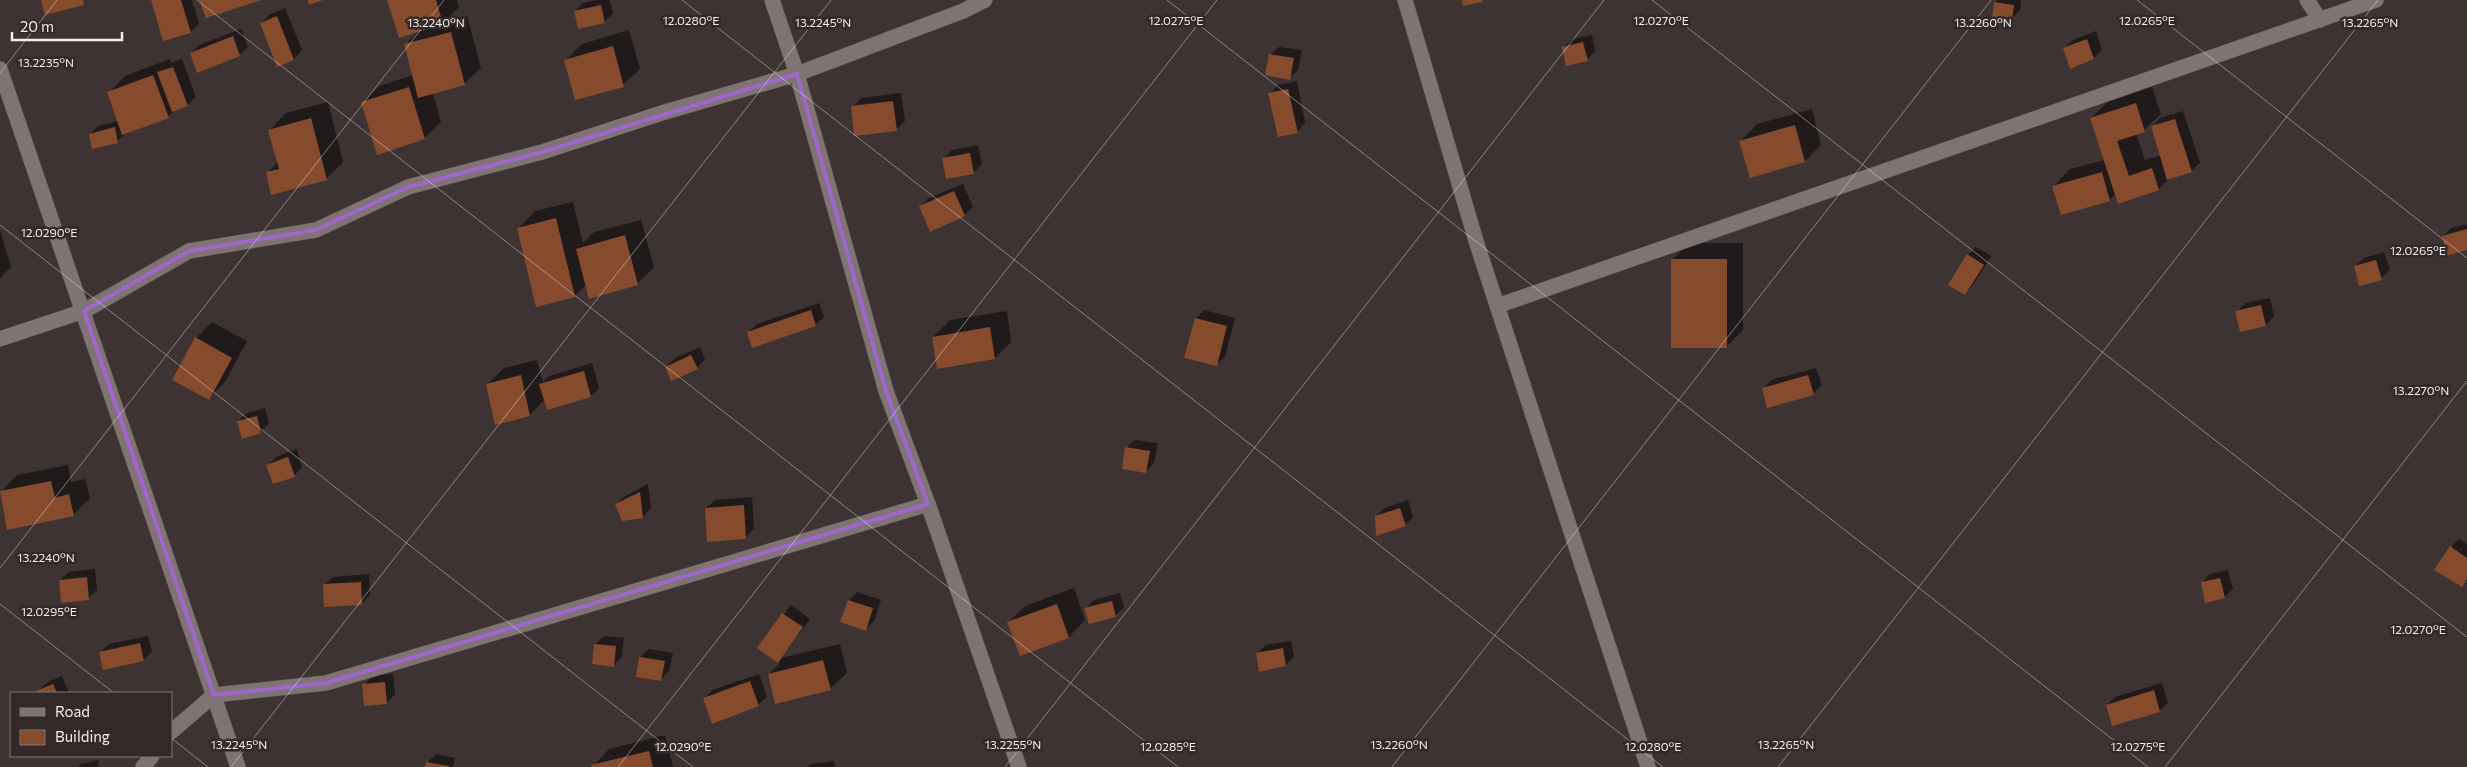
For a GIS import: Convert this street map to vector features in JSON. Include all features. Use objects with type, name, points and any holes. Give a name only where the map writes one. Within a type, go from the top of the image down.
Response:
[{"type":"street","points":[[772,0],[797,74],[886,391],[928,504],[1019,767]]},
{"type":"street","points":[[0,340],[84,311],[188,251],[316,230],[408,187],[542,152],[665,112],[797,74],[963,11],[985,0]]},
{"type":"street","points":[[1405,0],[1476,241],[1648,767]]},
{"type":"street","points":[[2307,0],[2320,20]]},
{"type":"street","points":[[1497,306],[2376,0]]},
{"type":"street","points":[[0,69],[238,767]]},
{"type":"street","points":[[172,731],[214,695],[326,683],[928,504]]},
{"type":"street","points":[[143,767],[151,757]]},
{"type":"highlighted area","points":[[797,74],[886,391],[928,504],[326,683],[214,695],[84,311],[189,251],[316,230],[408,187],[542,152]]},
{"type":"building","points":[[83,0],[84,5],[45,15],[41,1]]},
{"type":"building","points":[[151,0],[181,0],[191,33],[163,41]]},
{"type":"building","points":[[199,0],[261,0],[206,18]]},
{"type":"building","points":[[308,0],[323,0],[309,5]]},
{"type":"building","points":[[387,0],[436,0],[443,24],[399,38]]},
{"type":"building","points":[[1462,0],[1482,0],[1482,2],[1463,6]]},
{"type":"building","points":[[1994,2],[2014,5],[2012,20],[1992,18]]},
{"type":"building","points":[[601,5],[605,23],[578,29],[574,11]]},
{"type":"building","points":[[277,16],[294,60],[277,67],[260,23]]},
{"type":"building","points":[[451,32],[465,85],[418,98],[404,44]]},
{"type":"building","points":[[233,36],[240,56],[197,73],[190,53]]},
{"type":"building","points":[[2087,39],[2094,59],[2070,69],[2063,48]]},
{"type":"building","points":[[1583,42],[1588,61],[1566,66],[1562,47]]},
{"type":"building","points":[[613,46],[624,87],[575,100],[564,60]]},
{"type":"building","points":[[1269,54],[1294,58],[1290,80],[1265,75]]},
{"type":"building","points":[[173,67],[188,106],[172,112],[157,72]]},
{"type":"building","points":[[153,75],[169,118],[122,135],[107,92]]},
{"type":"building","points":[[409,87],[425,139],[377,155],[361,102]]},
{"type":"building","points":[[1288,89],[1298,133],[1278,137],[1268,93]]},
{"type":"building","points":[[893,101],[897,131],[854,136],[851,106]]},
{"type":"building","points":[[2136,103],[2145,132],[2117,141],[2129,176],[2152,168],[2159,190],[2118,204],[2090,118]]},
{"type":"building","points":[[311,118],[327,180],[271,195],[266,172],[279,169],[268,130]]},
{"type":"building","points":[[2175,119],[2192,172],[2167,180],[2151,126]]},
{"type":"building","points":[[1795,125],[1805,162],[1750,178],[1739,141]]},
{"type":"building","points":[[115,127],[118,143],[92,149],[89,134]]},
{"type":"building","points":[[970,153],[974,174],[946,179],[942,158]]},
{"type":"building","points":[[2102,172],[2110,201],[2061,215],[2052,186]]},
{"type":"building","points":[[954,191],[965,216],[930,232],[919,206]]},
{"type":"building","points":[[556,218],[575,297],[536,307],[517,228]]},
{"type":"building","points":[[2467,229],[2467,250],[2447,256],[2442,236]]},
{"type":"building","points":[[625,235],[638,285],[589,299],[576,249]]},
{"type":"building","points":[[1967,254],[1984,265],[1965,295],[1948,285]]},
{"type":"building","points":[[1671,259],[1727,259],[1727,348],[1671,348]]},
{"type":"building","points":[[2376,260],[2382,280],[2359,286],[2354,266]]},
{"type":"building","points":[[2261,305],[2266,326],[2240,332],[2235,311]]},
{"type":"building","points":[[811,310],[816,326],[752,348],[747,332]]},
{"type":"building","points":[[1195,318],[1227,326],[1217,366],[1184,358]]},
{"type":"building","points":[[990,327],[995,359],[937,369],[932,337]]},
{"type":"building","points":[[195,337],[232,358],[209,400],[172,380]]},
{"type":"building","points":[[691,355],[698,369],[671,381],[665,367]]},
{"type":"building","points":[[584,371],[591,397],[547,410],[539,384]]},
{"type":"building","points":[[521,375],[530,416],[495,425],[486,384]]},
{"type":"building","points":[[1808,375],[1814,395],[1767,408],[1762,388]]},
{"type":"building","points":[[257,416],[261,433],[242,439],[237,421]]},
{"type":"building","points":[[1125,447],[1150,451],[1146,473],[1122,469]]},
{"type":"building","points":[[288,457],[295,477],[273,484],[266,465]]},
{"type":"building","points":[[51,481],[55,498],[69,494],[74,516],[7,530],[0,491]]},
{"type":"building","points":[[640,492],[643,518],[622,521],[615,504]]},
{"type":"building","points":[[744,505],[746,539],[707,542],[705,508]]},
{"type":"building","points":[[1400,508],[1406,526],[1376,536],[1375,516]]},
{"type":"building","points":[[2450,546],[2467,558],[2467,579],[2462,587],[2434,570]]},
{"type":"building","points":[[87,577],[89,600],[61,603],[59,580]]},
{"type":"building","points":[[2220,578],[2225,598],[2205,603],[2201,582]]},
{"type":"building","points":[[361,582],[362,605],[324,607],[323,584]]},
{"type":"building","points":[[848,600],[873,608],[866,631],[840,622]]},
{"type":"building","points":[[1112,601],[1116,617],[1089,624],[1084,608]]},
{"type":"building","points":[[1057,604],[1069,638],[1020,656],[1007,622]]},
{"type":"building","points":[[782,613],[803,627],[778,663],[757,648]]},
{"type":"building","points":[[140,643],[144,661],[103,670],[99,652]]},
{"type":"building","points":[[594,644],[616,646],[614,667],[592,664]]},
{"type":"building","points":[[1283,648],[1286,666],[1259,672],[1256,653]]},
{"type":"building","points":[[639,657],[665,661],[661,681],[636,677]]},
{"type":"building","points":[[823,660],[831,690],[775,704],[768,674]]},
{"type":"building","points":[[750,681],[759,706],[712,724],[703,698]]},
{"type":"building","points":[[385,682],[387,704],[364,706],[362,684]]},
{"type":"building","points":[[53,684],[57,692],[36,692]]},
{"type":"building","points":[[2154,690],[2160,712],[2112,726],[2106,705]]},
{"type":"building","points":[[649,751],[653,767],[591,767],[591,765]]},
{"type":"building","points":[[426,762],[449,766],[449,767],[425,767]]}]
